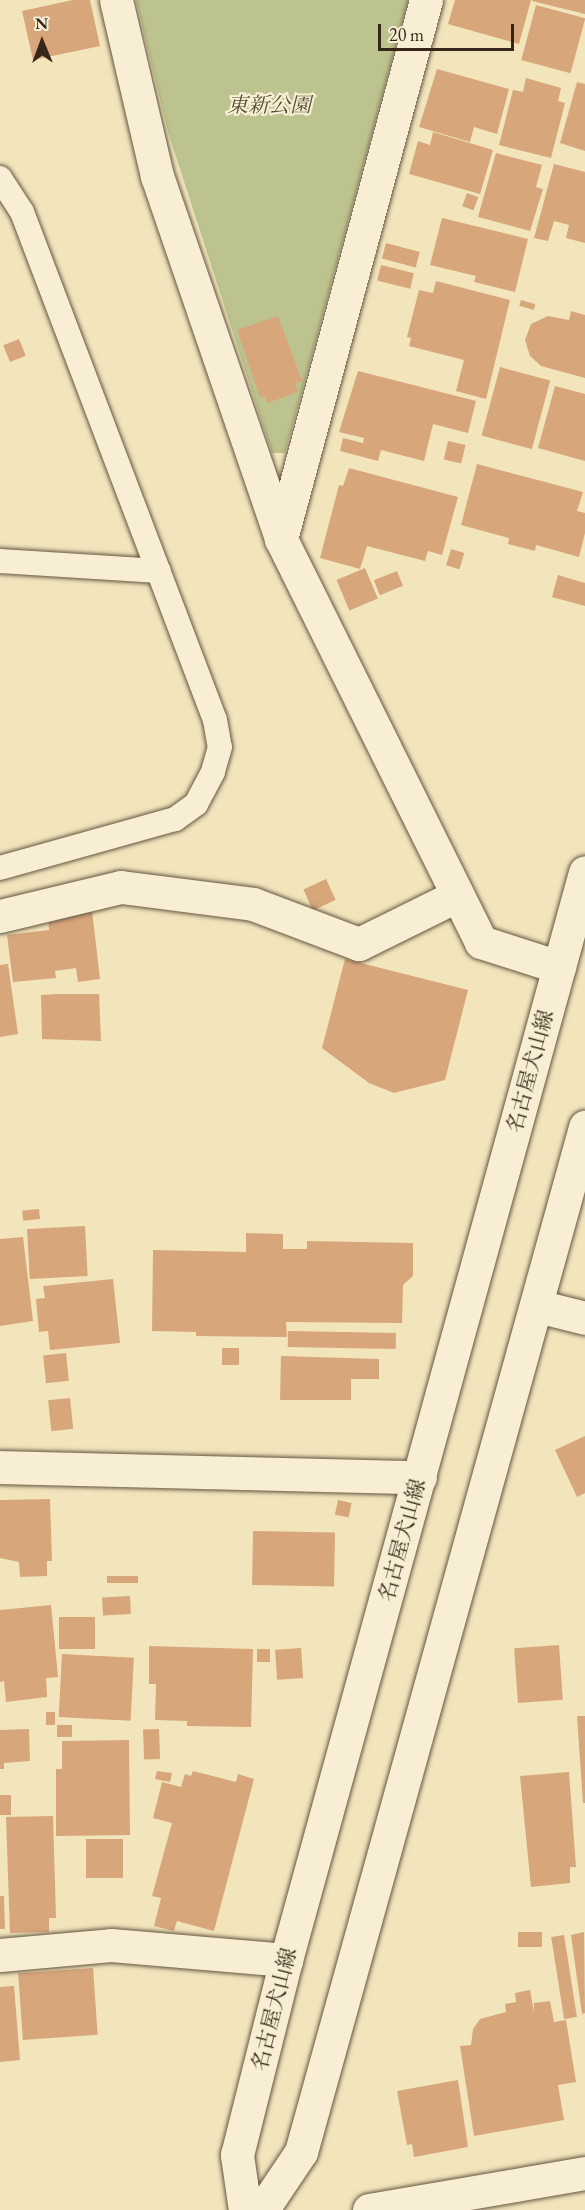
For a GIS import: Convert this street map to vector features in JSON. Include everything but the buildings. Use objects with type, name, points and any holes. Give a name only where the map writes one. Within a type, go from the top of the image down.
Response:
[{"type":"street","points":[[116,0],[157,176],[281,539],[481,942],[559,967]]},
{"type":"street","points":[[281,539],[426,0]]},
{"type":"street","name":"名古屋犬山線","points":[[245,2210],[237,2155],[286,1960],[585,872]]},
{"type":"street","points":[[0,916],[121,887],[254,904],[359,944],[458,896]]},
{"type":"street","points":[[262,2210],[301,2152],[585,1127]]},
{"type":"street","points":[[537,1306],[585,1318]]},
{"type":"street","points":[[0,1467],[420,1476]]},
{"type":"street","points":[[0,1955],[111,1945],[286,1960]]},
{"type":"street","points":[[369,2210],[585,2173]]},
{"type":"lane","points":[[0,178],[22,213],[215,720],[220,747],[213,772],[196,804],[175,819],[0,868]]},
{"type":"lane","points":[[0,561],[159,571]]},
{"type":"green space","name":"東新公園","points":[[136,0],[408,0],[285,453],[272,453],[168,132]]}]
